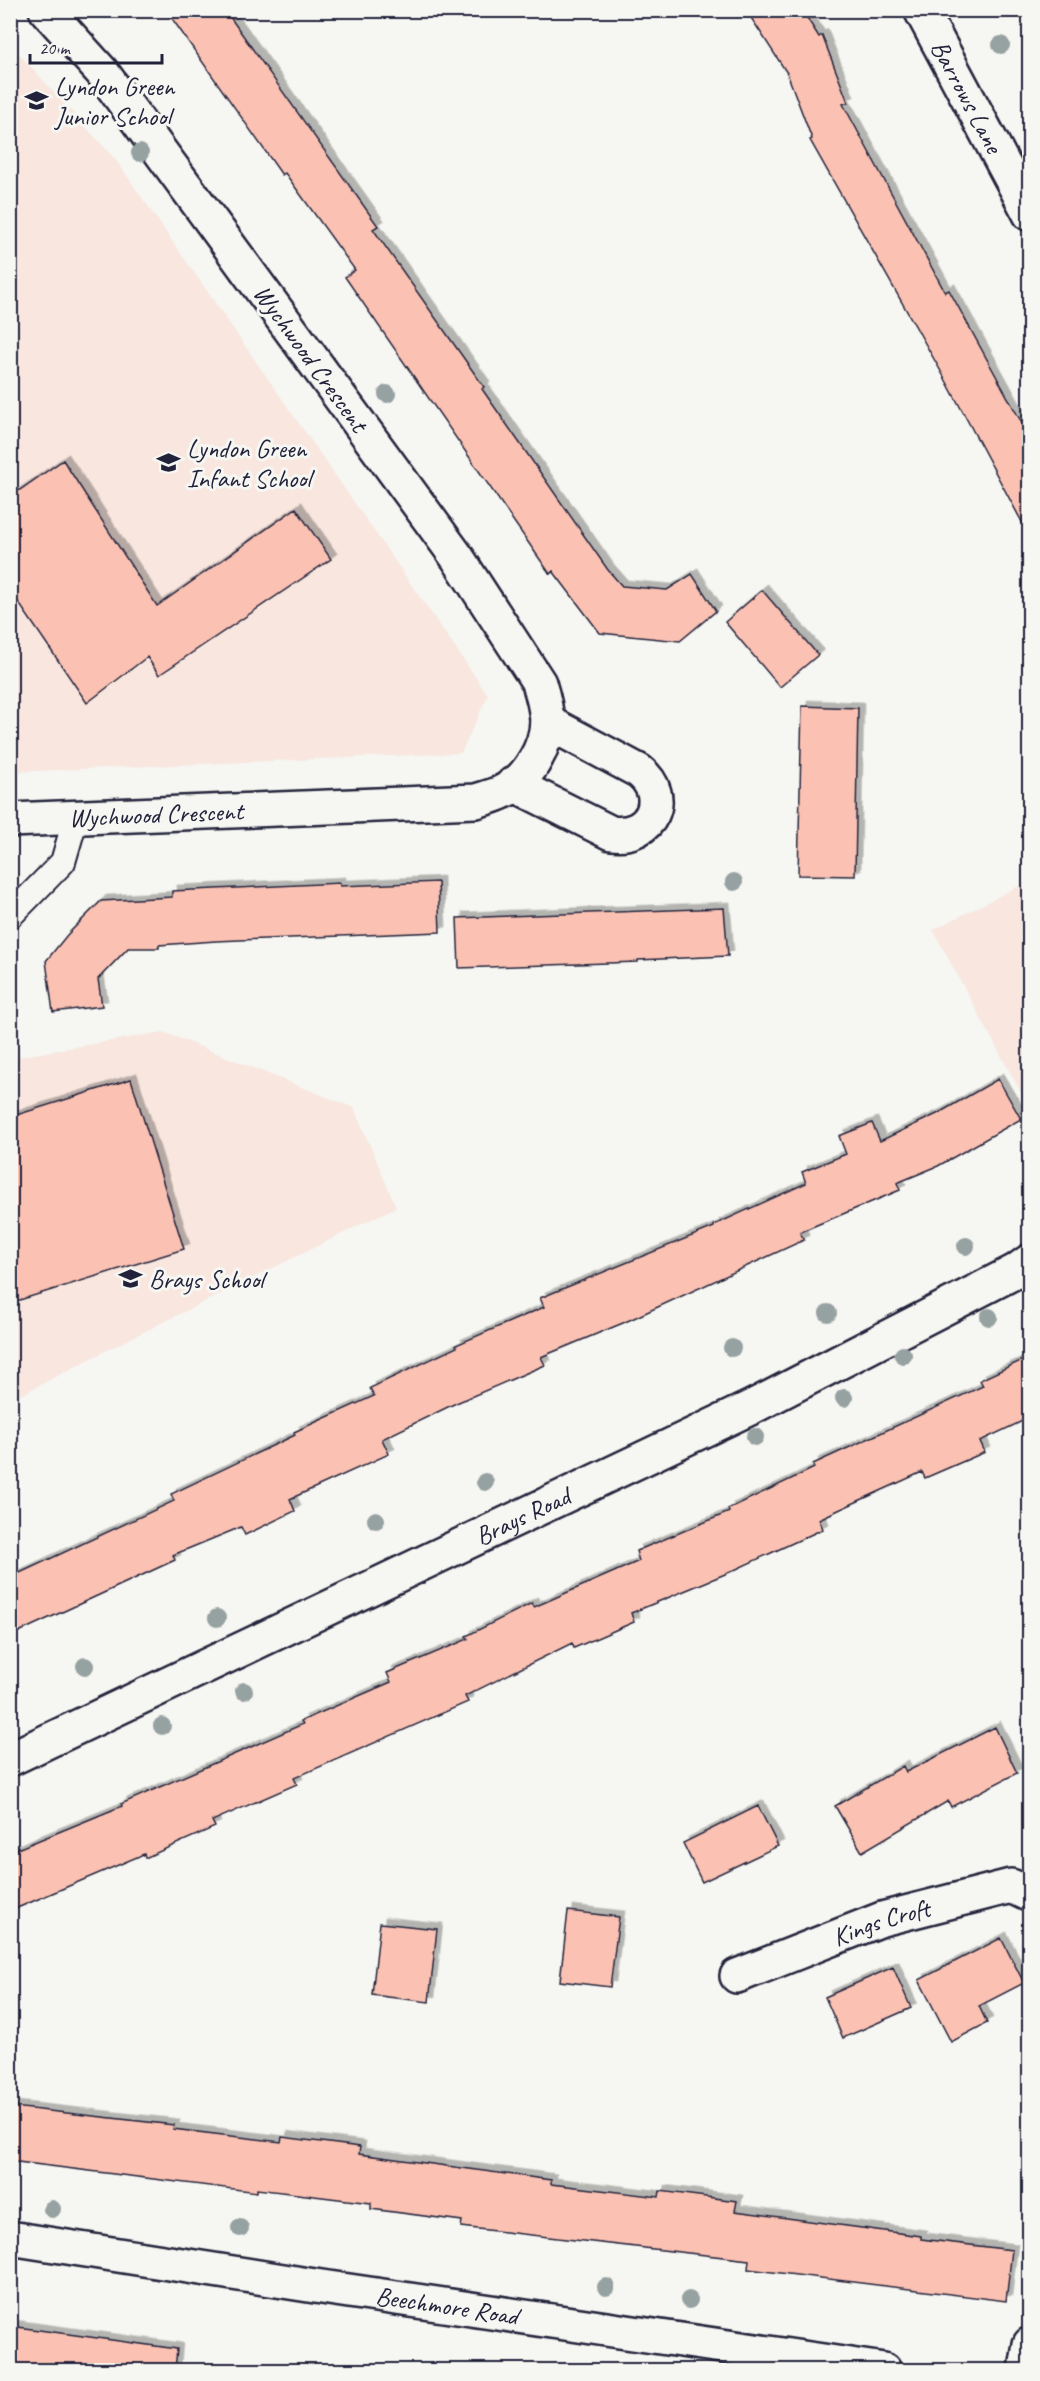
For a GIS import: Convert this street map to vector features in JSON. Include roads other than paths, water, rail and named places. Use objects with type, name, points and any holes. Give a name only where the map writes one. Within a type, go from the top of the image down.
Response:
[{"type":"street","name":"Wychwood Crescent","points":[[10,820],[476,801],[504,792],[528,771],[543,741],[547,722],[545,703],[538,683],[457,557],[102,72],[46,10]]},
{"type":"street","name":"Barrows Lane","points":[[921,10],[1029,214]]},
{"type":"street","points":[[513,784],[611,832],[628,834],[646,823],[651,817],[655,798],[653,787],[647,777],[547,722]]},
{"type":"street","name":"Brays Road","points":[[10,1759],[752,1407],[1016,1271],[1029,1261]]},
{"type":"street","name":"Kings Croft","points":[[737,1976],[882,1919],[1011,1886],[1029,1895]]},
{"type":"street","name":"Beechmore Road","points":[[10,2238],[315,2286],[884,2370]]},
{"type":"street","points":[[1026,2370],[1029,2344]]},
{"type":"lane","points":[[10,916],[63,862],[76,817]]},
{"type":"place","name":"Lyndon Green Junior School","points":[[37,101]]},
{"type":"place","name":"Lyndon Green Infant School","points":[[169,463]]},
{"type":"place","name":"Brays School","points":[[131,1279]]}]
